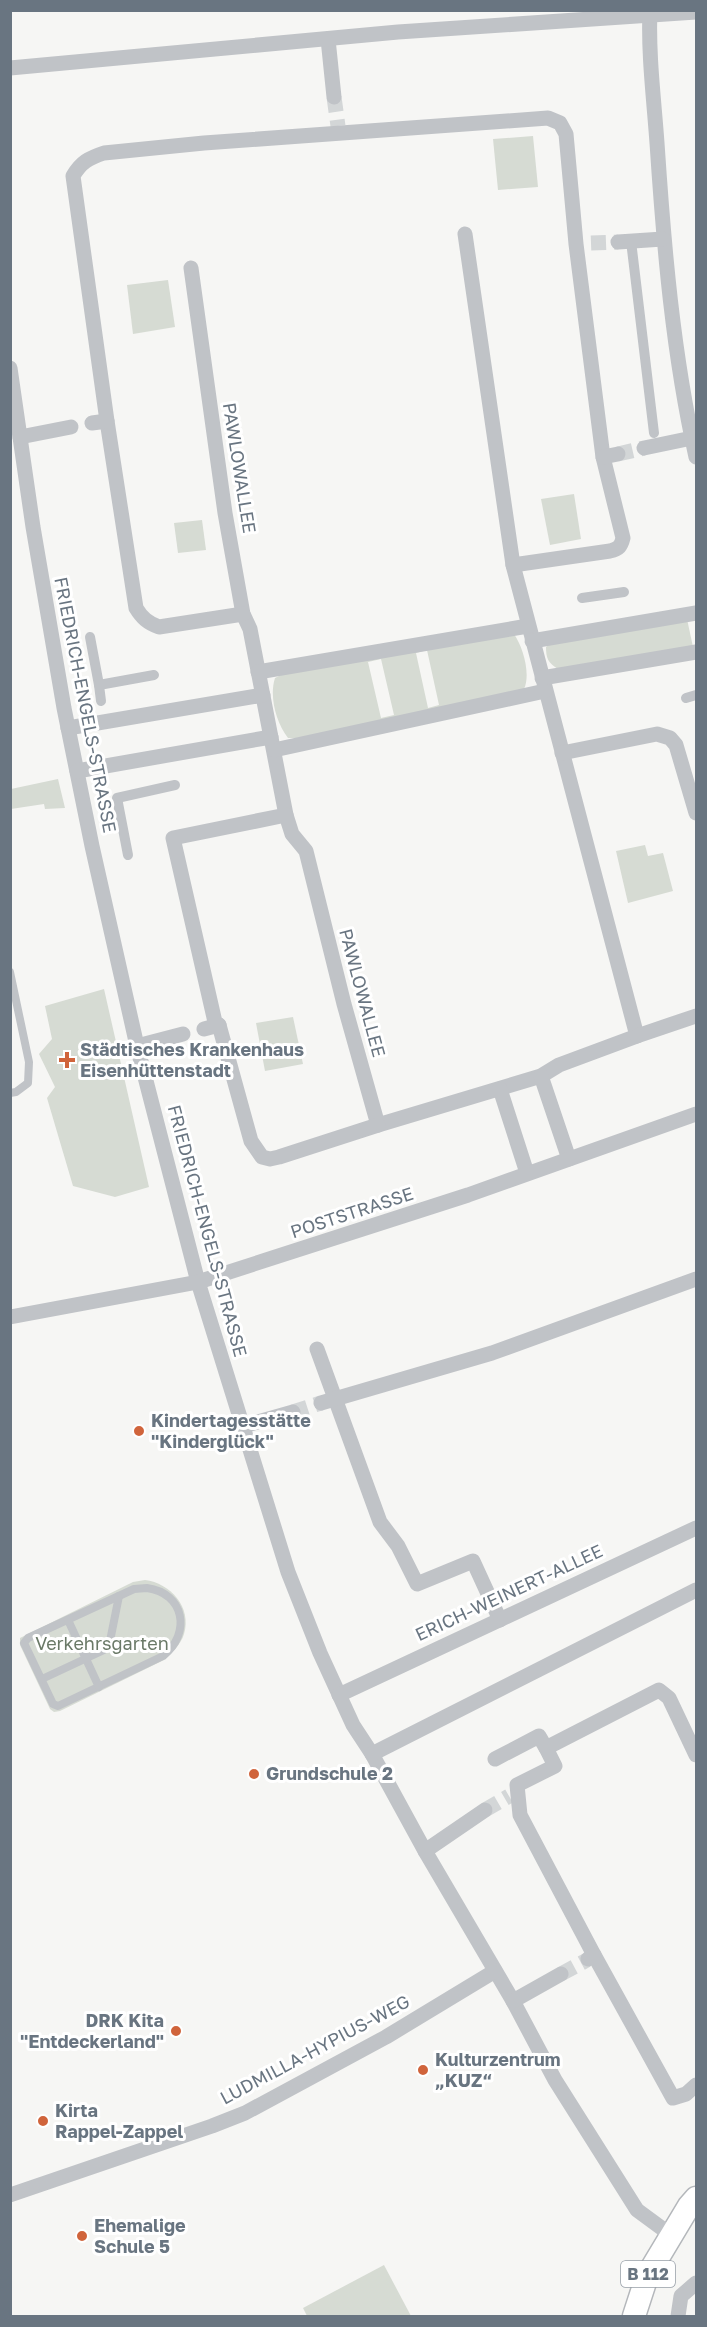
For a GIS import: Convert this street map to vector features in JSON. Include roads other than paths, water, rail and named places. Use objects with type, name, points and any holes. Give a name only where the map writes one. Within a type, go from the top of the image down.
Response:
[{"type":"main road","name":"B 112","points":[[634,2316],[647,2276],[696,2198]]},
{"type":"street","points":[[10,68],[404,32],[649,13],[696,12]]},
{"type":"street","points":[[649,13],[663,239],[675,341],[696,457]]},
{"type":"street","points":[[328,39],[334,97]]},
{"type":"street","points":[[243,614],[159,627],[140,615],[136,608],[100,422],[73,176],[80,164],[90,157],[104,153],[338,130],[439,126],[535,117],[548,118],[560,123],[566,134],[583,244],[610,455],[622,529],[621,545],[610,551],[513,566]]},
{"type":"street","points":[[465,234],[513,566],[637,1036]]},
{"type":"street","points":[[654,433],[624,241],[663,239]]},
{"type":"street","name":"PAWLOWALLEE","points":[[191,268],[225,513],[243,614],[250,629],[286,814],[292,834],[306,851],[344,1004],[378,1125]]},
{"type":"street","name":"FRIEDRICH-ENGELS-STRASSE","points":[[10,368],[33,527],[68,728],[137,1046],[198,1282],[288,1572],[320,1653],[353,1725],[372,1754],[425,1851],[513,2001],[555,2080],[637,2210],[671,2235]]},
{"type":"street","points":[[20,437],[70,428]]},
{"type":"street","points":[[644,448],[692,438]]},
{"type":"street","points":[[582,598],[624,592]]},
{"type":"street","points":[[532,641],[696,613]]},
{"type":"street","points":[[258,672],[528,626]]},
{"type":"street","points":[[90,637],[101,701]]},
{"type":"street","points":[[77,771],[272,744],[696,652]]},
{"type":"street","points":[[99,685],[154,675]]},
{"type":"street","points":[[68,728],[263,695]]},
{"type":"street","points":[[562,753],[657,734],[670,738],[676,745],[696,813]]},
{"type":"street","points":[[128,855],[117,798],[175,785]]},
{"type":"street","points":[[286,814],[173,838],[215,1022],[212,1027],[251,1141],[262,1157],[270,1159],[279,1157],[541,1076],[559,1065],[696,1016]]},
{"type":"street","points":[[137,1046],[183,1034]]},
{"type":"street","points":[[541,1076],[569,1159]]},
{"type":"street","points":[[500,1089],[527,1173]]},
{"type":"street","name":"POSTSTRASSE","points":[[10,1317],[198,1282],[373,1227],[696,1114]]},
{"type":"street","points":[[328,1401],[492,1353],[696,1279]]},
{"type":"street","points":[[318,1349],[328,1401],[380,1522],[398,1546],[417,1584],[473,1561],[500,1620]]},
{"type":"street","points":[[243,1426],[293,1412]]},
{"type":"street","name":"ERICH-WEINERT-ALLEE","points":[[339,1695],[696,1528]]},
{"type":"street","points":[[372,1754],[696,1590]]},
{"type":"street","points":[[546,1748],[658,1690],[669,1698],[696,1755]]},
{"type":"street","points":[[495,1759],[539,1736],[555,1766],[517,1785],[514,1794],[520,1815],[591,1957],[674,2098],[686,2094],[696,2085]]},
{"type":"street","points":[[425,1851],[485,1810]]},
{"type":"street","name":"LUDMILLA-HYPIUS-WEG","points":[[10,2195],[245,2113],[386,2037],[495,1971]]},
{"type":"street","points":[[513,2001],[561,1974]]},
{"type":"street","points":[[678,2316],[681,2296],[696,2283]]},
{"type":"lane","points":[[10,972],[29,1062],[28,1083],[16,1092],[10,1093]]},
{"type":"lane","points":[[147,1588],[157,1589],[166,1594],[179,1610],[181,1619],[175,1644],[163,1656],[58,1706],[53,1704],[24,1643],[28,1638],[119,1596],[134,1589],[147,1588]]},
{"type":"lane","points":[[42,1679],[104,1650],[110,1641],[119,1596]]},
{"type":"lane","points":[[68,1620],[99,1687]]},
{"type":"tunnel","points":[[334,97],[338,126]]},
{"type":"tunnel","points":[[591,243],[618,242]]},
{"type":"tunnel","points":[[618,454],[644,448]]},
{"type":"tunnel","points":[[293,1412],[321,1403]]},
{"type":"tunnel","points":[[485,1810],[509,1796]]},
{"type":"tunnel","points":[[561,1974],[587,1960]]},
{"type":"place","name":"Städtisches Krankenhaus Eisenhüttenstadt","points":[[67,1060]]},
{"type":"place","name":"Kindertagesstätte \"Kinderglück\"","points":[[139,1431]]},
{"type":"place","name":"Grundschule 2","points":[[254,1774]]},
{"type":"place","name":"DRK Kita \"Entdeckerland\"","points":[[176,2031]]},
{"type":"place","name":"Kulturzentrum „KUZ“","points":[[423,2070]]},
{"type":"place","name":"Kirta Rappel-Zappel","points":[[43,2121]]},
{"type":"place","name":"Ehemalige Schule 5","points":[[82,2236]]},
{"type":"park label","name":"Verkehrsgarten","points":[[102,1644]]}]
